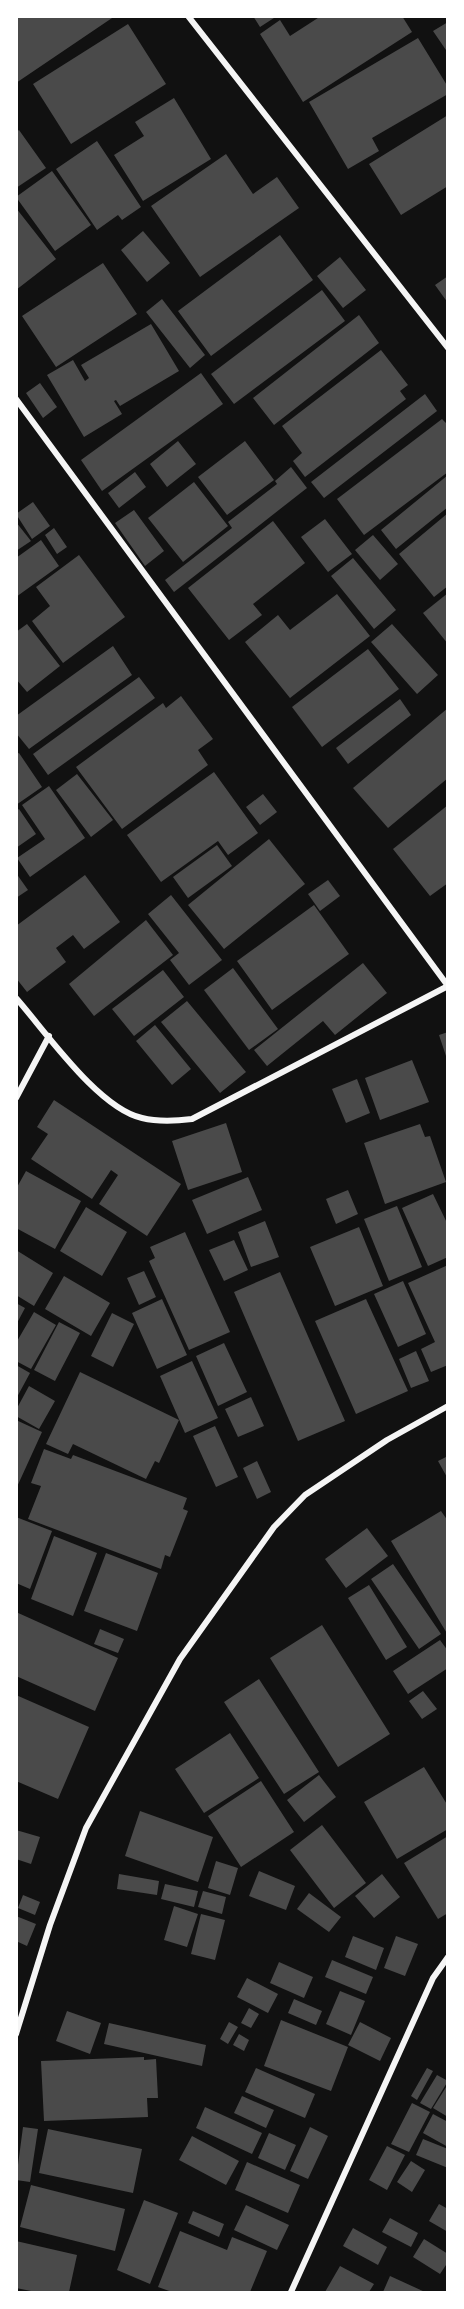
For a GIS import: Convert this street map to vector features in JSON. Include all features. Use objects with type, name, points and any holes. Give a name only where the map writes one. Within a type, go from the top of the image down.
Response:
[{"type":"street","points":[[188,16],[447,348]]},
{"type":"street","points":[[16,399],[447,986],[192,1119],[171,1121],[140,1118],[117,1106],[90,1085],[16,998]]},
{"type":"street","points":[[16,1098],[49,1036]]},
{"type":"street","points":[[16,2034],[50,1925],[86,1828],[180,1659],[274,1527],[305,1495],[387,1440],[447,1406]]},
{"type":"street","points":[[291,2292],[433,1978],[447,1957]]},
{"type":"building","points":[[16,16],[115,16],[16,83]]},
{"type":"building","points":[[253,16],[277,16],[260,27]]},
{"type":"building","points":[[321,16],[402,16],[412,32],[303,102],[260,34],[280,20],[290,36]]},
{"type":"building","points":[[448,22],[448,53],[433,31]]},
{"type":"building","points":[[128,24],[166,84],[71,144],[33,84]]},
{"type":"building","points":[[418,38],[448,87],[448,94],[372,138],[379,151],[348,169],[309,102]]},
{"type":"building","points":[[174,98],[211,159],[143,201],[114,155],[144,136],[135,122]]},
{"type":"building","points":[[448,115],[448,186],[401,215],[369,164]]},
{"type":"building","points":[[19,130],[46,168],[16,188],[16,132]]},
{"type":"building","points":[[97,141],[141,207],[122,220],[118,215],[97,230],[56,169]]},
{"type":"building","points":[[226,154],[253,194],[277,177],[299,208],[200,277],[151,206]]},
{"type":"building","points":[[52,171],[91,225],[55,251],[16,197]]},
{"type":"building","points":[[16,208],[56,259],[16,290]]},
{"type":"building","points":[[143,231],[170,263],[147,282],[121,250]]},
{"type":"building","points":[[280,235],[313,280],[211,356],[178,311]]},
{"type":"building","points":[[340,257],[366,290],[343,308],[317,276]]},
{"type":"building","points":[[103,263],[137,314],[56,367],[22,316]]},
{"type":"building","points":[[448,276],[448,303],[435,285]]},
{"type":"building","points":[[322,290],[345,321],[234,404],[211,374]]},
{"type":"building","points":[[162,299],[205,355],[190,368],[146,312]]},
{"type":"building","points":[[359,315],[379,343],[274,425],[253,398]]},
{"type":"building","points":[[151,324],[179,371],[120,406],[116,400],[114,401],[122,414],[84,437],[47,375],[73,360],[85,381],[89,378],[81,365]]},
{"type":"building","points":[[381,350],[408,385],[400,391],[406,399],[305,477],[293,461],[302,453],[282,426]]},
{"type":"building","points":[[201,373],[223,404],[102,491],[81,460]]},
{"type":"building","points":[[40,383],[57,407],[43,418],[26,393]]},
{"type":"building","points":[[425,394],[437,411],[324,498],[311,482]]},
{"type":"building","points":[[442,419],[448,425],[448,472],[364,535],[337,499]]},
{"type":"building","points":[[178,441],[196,464],[167,487],[150,464]]},
{"type":"building","points":[[245,441],[274,480],[227,515],[198,477]]},
{"type":"building","points":[[291,467],[307,488],[174,592],[165,580],[232,528],[228,522],[277,484],[275,481]]},
{"type":"building","points":[[135,472],[146,487],[119,508],[108,493]]},
{"type":"building","points":[[448,475],[448,507],[396,549],[381,530]]},
{"type":"building","points":[[194,482],[228,526],[183,562],[148,518]]},
{"type":"building","points":[[33,502],[50,526],[32,539],[16,514]]},
{"type":"building","points":[[134,510],[164,551],[145,566],[115,523]]},
{"type":"building","points":[[448,513],[448,586],[434,597],[399,554]]},
{"type":"building","points":[[325,519],[352,554],[328,572],[301,537]]},
{"type":"building","points":[[273,521],[305,563],[253,604],[262,615],[229,640],[188,588]]},
{"type":"building","points":[[16,522],[31,541],[16,551]]},
{"type":"building","points":[[54,528],[67,547],[57,554],[45,535]]},
{"type":"building","points":[[373,535],[398,564],[380,580],[355,550]]},
{"type":"building","points":[[41,540],[59,566],[16,597],[16,558]]},
{"type":"building","points":[[79,555],[125,617],[63,663],[32,621],[50,606],[36,587]]},
{"type":"building","points":[[353,558],[396,610],[374,629],[331,576]]},
{"type":"building","points":[[448,593],[448,644],[423,613]]},
{"type":"building","points":[[337,594],[370,636],[290,698],[245,642],[278,615],[290,630]]},
{"type":"building","points":[[27,624],[60,666],[27,692],[16,679],[16,632]]},
{"type":"building","points":[[392,624],[438,675],[417,694],[371,642]]},
{"type":"building","points":[[113,646],[132,675],[29,749],[16,733],[16,716]]},
{"type":"building","points":[[368,649],[399,689],[322,747],[292,707]]},
{"type":"building","points":[[139,677],[155,698],[48,775],[33,754]]},
{"type":"building","points":[[181,696],[213,739],[198,750],[208,765],[122,829],[76,767],[163,703],[166,708]]},
{"type":"building","points":[[400,699],[411,715],[348,764],[336,748]]},
{"type":"building","points":[[448,708],[448,778],[388,828],[353,788]]},
{"type":"building","points":[[19,753],[42,787],[16,805],[16,754]]},
{"type":"building","points":[[214,772],[258,833],[228,855],[218,841],[161,882],[127,835]]},
{"type":"building","points":[[77,774],[113,820],[91,837],[56,790]]},
{"type":"building","points":[[49,786],[85,838],[30,877],[17,858],[45,839],[22,805]]},
{"type":"building","points":[[263,794],[277,812],[260,825],[246,807]]},
{"type":"building","points":[[448,805],[448,883],[430,896],[393,849]]},
{"type":"building","points":[[19,809],[36,834],[16,848],[16,811]]},
{"type":"building","points":[[269,839],[305,884],[224,949],[188,905]]},
{"type":"building","points":[[217,845],[232,866],[188,898],[173,877]]},
{"type":"building","points":[[16,873],[28,890],[16,898]]},
{"type":"building","points":[[85,875],[120,922],[84,949],[73,935],[56,948],[66,962],[27,992],[16,978],[16,926]]},
{"type":"building","points":[[328,880],[340,896],[320,911],[308,894]]},
{"type":"building","points":[[171,895],[222,960],[189,985],[170,960],[179,953],[148,914]]},
{"type":"building","points":[[314,905],[349,954],[272,1010],[237,961]]},
{"type":"building","points":[[146,920],[173,955],[94,1016],[69,984]]},
{"type":"building","points":[[363,963],[387,993],[335,1035],[323,1021],[267,1066],[254,1050]]},
{"type":"building","points":[[233,968],[278,1029],[249,1050],[204,990]]},
{"type":"building","points":[[163,970],[184,997],[134,1036],[112,1009]]},
{"type":"building","points":[[187,1001],[246,1072],[220,1093],[161,1022]]},
{"type":"building","points":[[155,1025],[191,1069],[172,1085],[136,1041]]},
{"type":"building","points":[[448,1032],[448,1059],[447,1059],[439,1035]]},
{"type":"building","points":[[412,1060],[429,1102],[380,1120],[365,1078]]},
{"type":"building","points":[[357,1079],[370,1113],[346,1123],[332,1089]]},
{"type":"building","points":[[54,1100],[181,1184],[147,1236],[99,1204],[118,1175],[111,1170],[92,1199],[31,1159],[48,1134],[37,1127]]},
{"type":"building","points":[[226,1123],[242,1172],[188,1190],[172,1141]]},
{"type":"building","points":[[420,1124],[425,1137],[430,1136],[446,1182],[385,1204],[364,1143]]},
{"type":"building","points":[[26,1171],[81,1201],[55,1249],[16,1228],[16,1189]]},
{"type":"building","points":[[248,1177],[262,1210],[207,1234],[192,1200]]},
{"type":"building","points":[[348,1190],[358,1214],[336,1224],[326,1199]]},
{"type":"building","points":[[433,1194],[448,1225],[448,1257],[428,1266],[402,1208]]},
{"type":"building","points":[[397,1206],[422,1267],[389,1281],[364,1219]]},
{"type":"building","points":[[86,1207],[127,1232],[102,1276],[60,1251]]},
{"type":"building","points":[[265,1221],[279,1257],[251,1267],[238,1232]]},
{"type":"building","points":[[359,1227],[383,1286],[335,1306],[310,1247]]},
{"type":"building","points":[[185,1232],[230,1332],[189,1350],[149,1261],[155,1258],[150,1247]]},
{"type":"building","points":[[234,1240],[248,1270],[224,1281],[209,1250]]},
{"type":"building","points":[[16,1250],[53,1273],[34,1306],[16,1295]]},
{"type":"building","points":[[448,1265],[448,1365],[431,1372],[421,1349],[435,1342],[408,1283]]},
{"type":"building","points":[[144,1271],[156,1297],[139,1305],[127,1278]]},
{"type":"building","points":[[280,1272],[345,1421],[298,1441],[234,1292]]},
{"type":"building","points":[[64,1276],[110,1303],[91,1336],[45,1309]]},
{"type":"building","points":[[403,1281],[426,1334],[398,1347],[374,1294]]},
{"type":"building","points":[[162,1299],[187,1355],[157,1369],[132,1313]]},
{"type":"building","points":[[366,1299],[408,1391],[356,1414],[315,1321]]},
{"type":"building","points":[[16,1303],[25,1308],[16,1325]]},
{"type":"building","points":[[34,1312],[56,1325],[31,1369],[16,1361],[16,1343]]},
{"type":"building","points":[[112,1313],[134,1324],[113,1367],[91,1356]]},
{"type":"building","points":[[59,1322],[80,1333],[55,1381],[34,1370]]},
{"type":"building","points":[[224,1343],[247,1392],[218,1406],[196,1356]]},
{"type":"building","points":[[416,1351],[429,1381],[411,1388],[399,1359]]},
{"type":"building","points":[[192,1361],[218,1418],[185,1433],[160,1376]]},
{"type":"building","points":[[16,1365],[30,1373],[16,1399]]},
{"type":"building","points":[[80,1372],[179,1420],[159,1463],[155,1461],[146,1479],[73,1444],[68,1454],[46,1444]]},
{"type":"building","points":[[29,1386],[55,1401],[39,1429],[16,1416],[16,1410]]},
{"type":"building","points":[[251,1397],[264,1426],[238,1437],[225,1409]]},
{"type":"building","points":[[16,1420],[42,1432],[16,1489]]},
{"type":"building","points":[[215,1426],[238,1477],[216,1487],[193,1436]]},
{"type":"building","points":[[44,1449],[71,1459],[73,1455],[187,1498],[183,1509],[188,1511],[170,1557],[165,1555],[161,1569],[28,1519],[41,1486],[31,1483]]},
{"type":"building","points":[[448,1456],[448,1479],[438,1461]]},
{"type":"building","points":[[257,1461],[271,1492],[257,1499],[243,1468]]},
{"type":"building","points":[[441,1511],[448,1521],[448,1635],[391,1541]]},
{"type":"building","points":[[16,1517],[52,1531],[30,1589],[16,1583]]},
{"type":"building","points":[[367,1528],[388,1556],[346,1588],[325,1559]]},
{"type":"building","points":[[54,1536],[97,1553],[73,1616],[31,1599]]},
{"type":"building","points":[[106,1553],[158,1573],[137,1631],[84,1611]]},
{"type":"building","points":[[393,1564],[441,1634],[419,1649],[371,1579]]},
{"type":"building","points":[[369,1585],[407,1647],[386,1660],[348,1598]]},
{"type":"building","points":[[16,1612],[118,1658],[95,1711],[16,1676]]},
{"type":"building","points":[[322,1625],[390,1734],[338,1767],[270,1658]]},
{"type":"building","points":[[100,1629],[124,1639],[118,1653],[94,1644]]},
{"type":"building","points":[[440,1640],[448,1651],[448,1668],[408,1694],[393,1671]]},
{"type":"building","points":[[259,1679],[319,1772],[284,1794],[224,1702]]},
{"type":"building","points":[[423,1691],[437,1709],[422,1719],[409,1701]]},
{"type":"building","points":[[16,1695],[89,1727],[58,1799],[16,1781]]},
{"type":"building","points":[[230,1733],[259,1778],[204,1813],[175,1769]]},
{"type":"building","points":[[424,1767],[448,1806],[448,1829],[397,1859],[364,1802]]},
{"type":"building","points":[[319,1775],[336,1797],[304,1822],[287,1800]]},
{"type":"building","points":[[261,1781],[294,1832],[241,1867],[208,1816]]},
{"type":"building","points":[[140,1811],[213,1837],[198,1882],[125,1856]]},
{"type":"building","points":[[322,1825],[366,1883],[334,1908],[290,1850]]},
{"type":"building","points":[[16,1830],[40,1837],[31,1864],[16,1859]]},
{"type":"building","points":[[448,1836],[448,1913],[438,1919],[404,1863]]},
{"type":"building","points":[[216,1861],[238,1868],[230,1895],[208,1888]]},
{"type":"building","points":[[259,1871],[295,1886],[286,1910],[249,1896]]},
{"type":"building","points":[[119,1874],[159,1881],[157,1895],[117,1889]]},
{"type":"building","points":[[382,1874],[400,1897],[374,1918],[355,1896]]},
{"type":"building","points":[[165,1884],[198,1891],[194,1907],[161,1899]]},
{"type":"building","points":[[203,1891],[226,1897],[222,1914],[198,1907]]},
{"type":"building","points":[[309,1893],[341,1917],[329,1932],[297,1909]]},
{"type":"building","points":[[23,1895],[40,1902],[35,1915],[18,1908]]},
{"type":"building","points":[[174,1906],[198,1914],[187,1947],[164,1940]]},
{"type":"building","points":[[201,1914],[225,1920],[215,1960],[191,1954]]},
{"type":"building","points":[[16,1916],[36,1924],[27,1946],[16,1941]]},
{"type":"building","points":[[353,1936],[384,1948],[376,1970],[345,1957]]},
{"type":"building","points":[[396,1936],[418,1944],[405,1976],[384,1968]]},
{"type":"building","points":[[332,1960],[373,1977],[366,1994],[325,1977]]},
{"type":"building","points":[[279,1962],[313,1977],[304,1998],[270,1983]]},
{"type":"building","points":[[247,1978],[278,1994],[268,2013],[237,1997]]},
{"type":"building","points":[[340,1991],[365,2001],[351,2035],[326,2024]]},
{"type":"building","points":[[294,1999],[322,2011],[316,2025],[288,2013]]},
{"type":"building","points":[[249,2008],[259,2014],[251,2028],[241,2023]]},
{"type":"building","points":[[67,2011],[101,2023],[90,2054],[56,2041]]},
{"type":"building","points":[[281,2020],[348,2047],[331,2091],[264,2066]]},
{"type":"building","points":[[229,2022],[238,2027],[228,2044],[220,2039]]},
{"type":"building","points":[[360,2022],[391,2038],[380,2061],[348,2045]]},
{"type":"building","points":[[109,2023],[206,2045],[202,2066],[104,2044]]},
{"type":"building","points":[[239,2034],[249,2040],[244,2051],[233,2045]]},
{"type":"building","points":[[144,2057],[144,2060],[156,2059],[158,2098],[147,2098],[148,2117],[44,2121],[41,2061]]},
{"type":"building","points":[[256,2068],[315,2094],[305,2118],[245,2092]]},
{"type":"building","points":[[427,2068],[433,2071],[417,2100],[411,2096]]},
{"type":"building","points":[[437,2075],[448,2081],[431,2109],[420,2103]]},
{"type":"building","points":[[448,2084],[448,2117],[433,2108]]},
{"type":"building","points":[[242,2096],[274,2110],[266,2128],[234,2113]]},
{"type":"building","points":[[412,2103],[430,2112],[409,2152],[391,2144]]},
{"type":"building","points":[[205,2107],[262,2133],[252,2154],[196,2128]]},
{"type":"building","points":[[433,2114],[448,2122],[448,2147],[423,2133]]},
{"type":"building","points":[[23,2127],[38,2129],[30,2182],[16,2180]]},
{"type":"building","points":[[310,2127],[328,2136],[308,2179],[290,2171]]},
{"type":"building","points":[[48,2129],[142,2149],[133,2193],[39,2173]]},
{"type":"building","points":[[269,2133],[296,2145],[285,2170],[258,2158]]},
{"type":"building","points":[[192,2136],[239,2161],[226,2185],[179,2160]]},
{"type":"building","points":[[423,2139],[448,2149],[448,2168],[416,2155]]},
{"type":"building","points":[[387,2146],[405,2155],[387,2190],[369,2180]]},
{"type":"building","points":[[411,2161],[425,2170],[412,2192],[397,2182]]},
{"type":"building","points":[[247,2162],[300,2185],[288,2213],[235,2190]]},
{"type":"building","points":[[31,2185],[125,2209],[115,2251],[20,2227]]},
{"type":"building","points":[[144,2200],[178,2213],[150,2284],[117,2270]]},
{"type":"building","points":[[439,2204],[448,2209],[448,2232],[429,2221]]},
{"type":"building","points":[[246,2205],[289,2225],[277,2250],[234,2230]]},
{"type":"building","points":[[193,2211],[224,2224],[219,2237],[188,2223]]},
{"type":"building","points":[[390,2218],[418,2233],[411,2247],[382,2232]]},
{"type":"building","points":[[353,2228],[387,2247],[378,2265],[343,2246]]},
{"type":"building","points":[[180,2231],[227,2250],[232,2237],[267,2251],[250,2292],[172,2292],[158,2287]]},
{"type":"building","points":[[424,2239],[448,2254],[448,2262],[440,2274],[413,2257]]},
{"type":"building","points":[[16,2241],[77,2255],[69,2292],[36,2292],[16,2288]]},
{"type":"building","points":[[340,2266],[374,2284],[369,2292],[325,2292]]},
{"type":"building","points":[[390,2276],[425,2292],[383,2292]]}]
